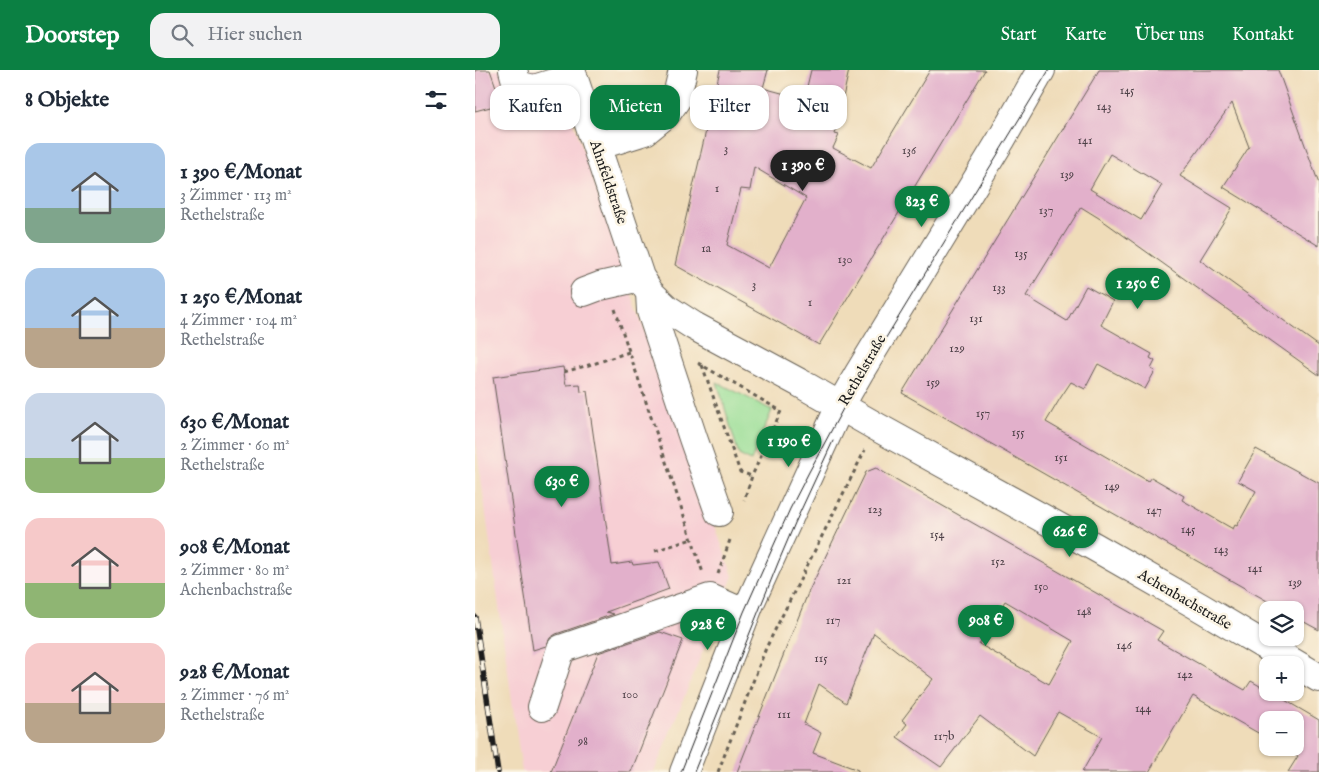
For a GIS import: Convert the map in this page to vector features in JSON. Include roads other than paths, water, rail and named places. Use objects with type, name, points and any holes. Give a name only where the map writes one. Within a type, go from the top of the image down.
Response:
[{"type":"street","points":[[496,70],[500,82],[506,88],[517,78],[534,89],[572,74]]},
{"type":"street","points":[[597,146],[645,131],[666,114],[676,100],[683,70]]},
{"type":"street","name":"Rethelstraße","points":[[684,772],[746,614],[840,406],[1001,140],[1041,70]]},
{"type":"street","name":"Ahnfeldstraße","points":[[572,74],[645,285],[651,311],[693,438],[732,514]]},
{"type":"street","points":[[596,288],[645,285]]},
{"type":"street","name":"Ahnfeldstraße","points":[[645,285],[666,308],[694,326],[840,406]]},
{"type":"street","name":"Achenbachstraße","points":[[840,406],[1095,547],[1319,678]]},
{"type":"street","points":[[541,707],[561,649],[710,598],[746,614]]},
{"type":"tram line","points":[[681,772],[744,612],[790,509],[809,472],[845,405],[1049,70]]},
{"type":"tram line","points":[[694,772],[778,563],[833,441]]},
{"type":"railway","points":[[475,617],[498,772]]}]
